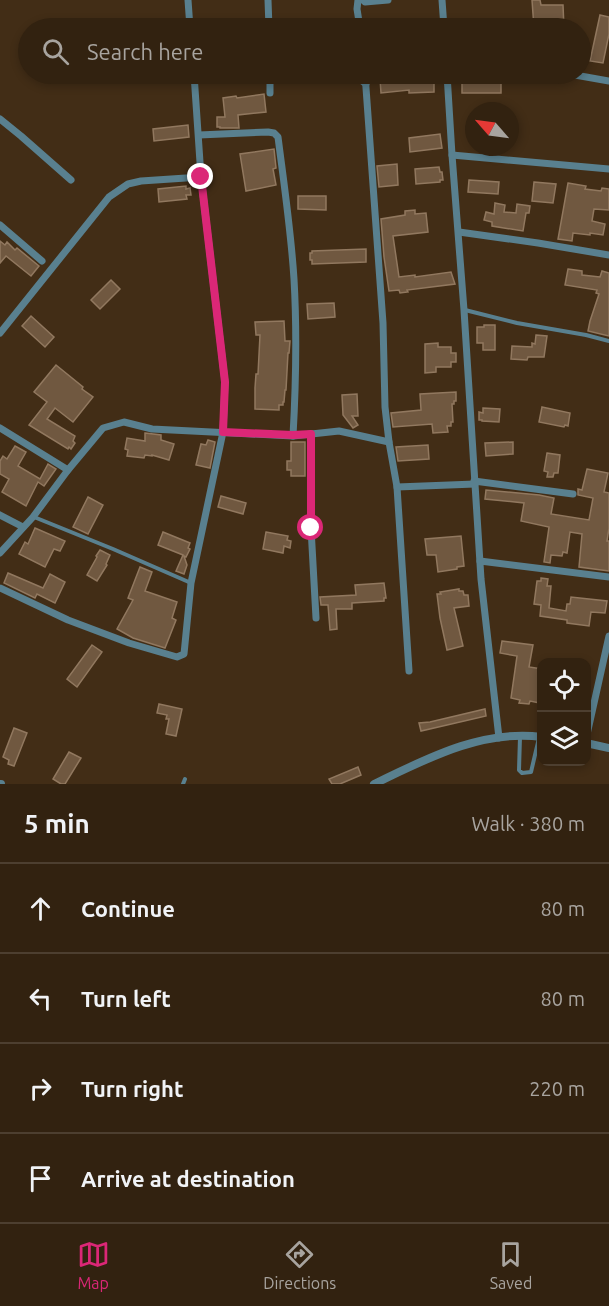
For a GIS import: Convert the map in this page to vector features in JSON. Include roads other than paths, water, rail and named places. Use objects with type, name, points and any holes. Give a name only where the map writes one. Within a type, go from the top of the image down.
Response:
[{"type":"street","points":[[188,0],[189,18]]},
{"type":"street","points":[[268,0],[269,18]]},
{"type":"street","points":[[358,18],[357,9],[360,0],[365,2],[388,0]]},
{"type":"street","points":[[442,0],[443,18]]},
{"type":"street","points":[[591,78],[609,81]]},
{"type":"street","points":[[0,588],[68,620],[129,643],[177,657],[184,654],[191,583],[223,432],[225,382],[201,177],[195,84]]},
{"type":"street","points":[[270,84],[270,93]]},
{"type":"street","points":[[366,84],[383,323],[385,406],[397,487],[409,671]]},
{"type":"street","points":[[448,84],[480,561],[499,738]]},
{"type":"street","points":[[0,119],[71,180]]},
{"type":"street","points":[[199,135],[268,132],[278,137],[294,278],[296,396],[293,435]]},
{"type":"street","points":[[452,155],[609,169]]},
{"type":"street","points":[[0,333],[109,197],[128,184],[141,181],[201,177]]},
{"type":"street","points":[[0,225],[42,261]]},
{"type":"street","points":[[459,232],[609,255]]},
{"type":"street","points":[[0,553],[33,517],[103,428],[124,422],[152,429],[293,435],[339,431],[389,442]]},
{"type":"street","points":[[0,428],[68,470]]},
{"type":"street","points":[[311,434],[311,528],[316,618]]},
{"type":"street","points":[[397,487],[475,483],[573,494]]},
{"type":"street","points":[[0,515],[23,527]]},
{"type":"street","points":[[480,561],[609,577]]},
{"type":"street","points":[[591,719],[609,636]]},
{"type":"street","points":[[374,784],[416,763],[454,748],[499,738],[537,737]]},
{"type":"street","points":[[591,743],[609,747]]},
{"type":"lane","points":[[464,310],[609,341]]},
{"type":"lane","points":[[33,517],[191,583]]},
{"type":"lane","points":[[520,736],[519,770],[522,773],[531,772],[537,749]]}]
